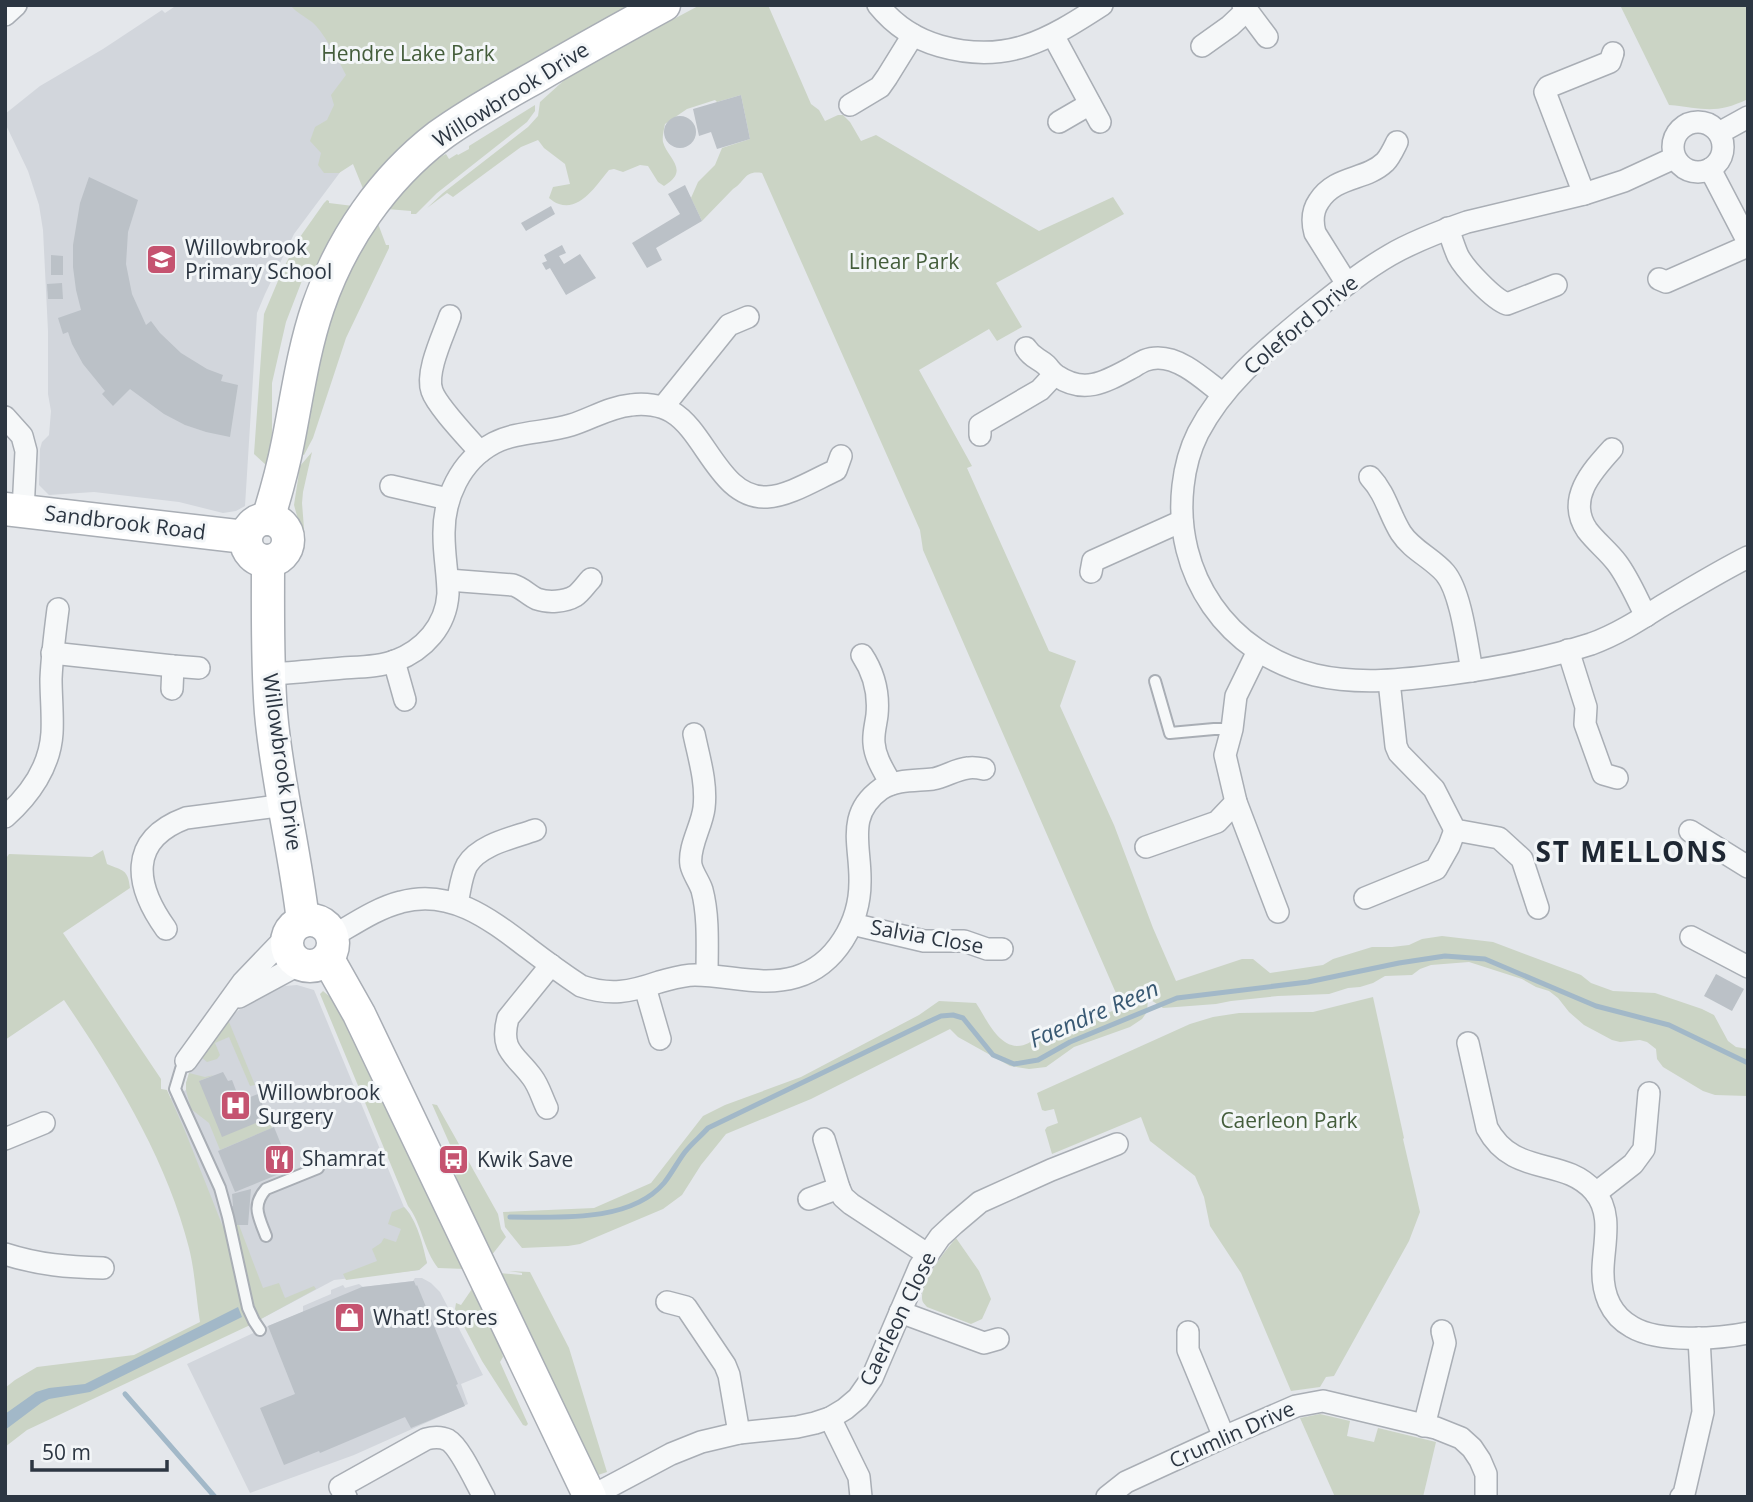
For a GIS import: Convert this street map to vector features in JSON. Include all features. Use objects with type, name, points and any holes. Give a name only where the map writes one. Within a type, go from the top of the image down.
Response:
[{"type":"street","points":[[5,15],[16,5]]},
{"type":"street","name":"Willowbrook Drive","points":[[320,953],[295,961],[288,948],[296,928],[298,873],[271,714],[268,561],[256,558],[247,548],[283,465],[318,306],[350,237],[396,176],[416,156],[456,124],[664,5]]},
{"type":"street","points":[[878,5],[900,28],[913,35],[936,45],[979,53],[1016,49],[1053,35],[1102,5]]},
{"type":"street","points":[[1202,46],[1230,26],[1245,7],[1267,37]]},
{"type":"street","points":[[850,105],[880,87],[913,35]]},
{"type":"street","points":[[1053,35],[1095,113],[1059,122]]},
{"type":"street","points":[[1584,194],[1545,92],[1548,87],[1610,62],[1613,53]]},
{"type":"street","points":[[1719,133],[1748,117]]},
{"type":"street","points":[[1705,122],[1719,133],[1723,141],[1723,150],[1717,164],[1702,172],[1685,169],[1674,158],[1673,140],[1677,132],[1687,124],[1705,122]]},
{"type":"street","points":[[1347,284],[1315,233],[1312,225],[1316,206],[1324,192],[1337,183],[1366,173],[1386,161],[1397,142]]},
{"type":"street","name":"Coleford Drive","points":[[1674,158],[1624,181],[1584,194],[1448,228],[1391,255],[1347,284],[1259,356],[1223,394],[1202,426],[1190,452],[1184,478],[1182,521],[1186,548],[1200,587],[1222,619],[1258,651],[1316,676],[1366,681],[1389,681],[1472,671],[1527,662],[1568,650],[1613,635],[1748,557]]},
{"type":"street","points":[[1659,279],[1666,282],[1748,244],[1710,169]]},
{"type":"street","points":[[1448,228],[1459,257],[1499,301],[1507,304],[1556,285]]},
{"type":"street","points":[[450,316],[432,370],[432,390],[480,452]]},
{"type":"street","points":[[663,407],[729,325],[747,317]]},
{"type":"street","points":[[1026,348],[1031,356],[1045,364],[1054,375],[1078,385],[1091,386],[1106,382],[1147,359],[1159,358],[1180,363],[1223,394]]},
{"type":"street","points":[[981,435],[981,425],[1040,390],[1054,375]]},
{"type":"street","points":[[269,674],[379,665],[412,653],[427,642],[439,626],[448,597],[444,519],[449,499],[458,477],[468,463],[495,442],[572,425],[613,408],[632,404],[663,407],[675,413],[685,424],[730,482],[751,495],[766,497],[782,495],[836,470],[841,456]]},
{"type":"street","points":[[5,417],[22,436],[26,451],[14,510]]},
{"type":"street","points":[[1612,449],[1584,484],[1580,499],[1581,516],[1586,529],[1619,566],[1646,616]]},
{"type":"street","points":[[1370,477],[1380,488],[1410,544],[1446,574],[1452,584],[1472,671]]},
{"type":"street","points":[[391,486],[449,499]]},
{"type":"street","name":"Sandbrook Road","points":[[14,510],[257,528]]},
{"type":"street","points":[[1091,572],[1093,561],[1182,521]]},
{"type":"street","points":[[448,580],[513,585],[523,588],[534,598],[556,602],[575,596],[591,579]]},
{"type":"street","points":[[5,817],[38,778],[50,748],[52,653],[58,608]]},
{"type":"street","points":[[1568,650],[1586,707],[1585,724],[1603,774],[1617,778]]},
{"type":"street","points":[[1258,651],[1236,696],[1232,729],[1225,755],[1236,802],[1278,912]]},
{"type":"street","points":[[52,653],[199,667]]},
{"type":"street","points":[[862,655],[874,680],[877,700],[874,745],[891,784]]},
{"type":"street","points":[[394,661],[405,700]]},
{"type":"street","points":[[172,689],[173,666]]},
{"type":"street","points":[[1364,898],[1436,869],[1455,830],[1434,789],[1399,753],[1389,681]]},
{"type":"street","points":[[694,734],[705,784],[705,798],[691,852],[691,864],[704,899],[707,975]]},
{"type":"street","points":[[226,1006],[243,994],[320,953],[384,908],[418,898],[438,898],[457,903],[490,921],[581,986],[596,991],[629,991],[679,976],[707,975],[760,981],[798,977],[831,956],[852,923],[858,905],[860,882],[856,844],[858,821],[872,798],[891,784],[906,780],[941,778],[967,768],[984,769]]},
{"type":"street","points":[[1146,847],[1217,822],[1236,802]]},
{"type":"street","points":[[166,929],[150,905],[141,877],[141,863],[153,839],[173,822],[186,818],[285,806]]},
{"type":"street","points":[[457,903],[462,878],[475,856],[536,830]]},
{"type":"street","points":[[1455,830],[1499,838],[1522,859],[1538,908]]},
{"type":"street","points":[[1690,831],[1748,867]]},
{"type":"street","points":[[186,1061],[243,982],[296,928],[317,920],[329,928],[320,953]]},
{"type":"street","name":"Salvia Close","points":[[852,923],[924,941],[964,941],[987,949],[1002,949]]},
{"type":"street","points":[[1691,937],[1747,964]]},
{"type":"street","points":[[320,953],[359,1014],[590,1497]]},
{"type":"street","points":[[547,1108],[534,1079],[511,1054],[505,1028],[508,1018],[551,965]]},
{"type":"street","points":[[645,987],[660,1040]]},
{"type":"street","points":[[1468,1043],[1487,1128],[1493,1140],[1501,1149],[1528,1163],[1577,1177],[1596,1193],[1604,1207],[1605,1294],[1620,1318],[1633,1328],[1674,1337],[1699,1338],[1748,1333]]},
{"type":"street","points":[[1596,1193],[1633,1164],[1644,1149],[1649,1093]]},
{"type":"street","points":[[5,1139],[44,1123]]},
{"type":"street","points":[[824,1139],[843,1197],[927,1254]]},
{"type":"street","name":"Caerleon Close","points":[[590,1497],[685,1448],[739,1433],[797,1427],[830,1418],[845,1409],[872,1378],[927,1254],[954,1224],[980,1202],[1117,1144]]},
{"type":"street","points":[[809,1199],[839,1188]]},
{"type":"street","points":[[5,1254],[30,1262],[103,1268]]},
{"type":"street","points":[[667,1302],[686,1307],[725,1365],[739,1433]]},
{"type":"street","points":[[900,1312],[984,1343],[998,1339]]},
{"type":"street","points":[[1424,1426],[1445,1343],[1442,1331]]},
{"type":"street","points":[[1188,1332],[1188,1350],[1224,1437]]},
{"type":"street","points":[[1681,1497],[1684,1494],[1703,1412],[1699,1338]]},
{"type":"street","name":"Crumlin Drive","points":[[1107,1497],[1126,1482],[1224,1437],[1296,1406],[1323,1401],[1449,1432],[1461,1438],[1472,1448],[1486,1474],[1486,1497]]},
{"type":"street","points":[[830,1418],[859,1477],[861,1497]]},
{"type":"street","points":[[345,1497],[340,1487],[426,1439],[437,1437],[448,1440],[456,1447],[484,1497]]},
{"type":"lane","points":[[1155,681],[1170,733],[1232,729]]},
{"type":"lane","points":[[186,1061],[175,1089],[220,1188],[248,1308],[260,1330]]},
{"type":"lane","points":[[266,1236],[256,1205],[260,1195],[266,1189],[318,1168]]},
{"type":"shaded area","name":"Willowbrook Primary School","points":[[177,5],[321,5],[390,121],[347,163],[294,234],[265,294],[257,313],[245,506],[223,513],[179,502],[94,492],[49,495],[39,485],[40,449],[42,442],[49,435],[51,411],[48,394],[43,230],[39,205],[28,171],[5,123],[5,114],[40,86],[162,10],[165,13]]},
{"type":"shaded area","points":[[297,985],[314,990],[404,1207],[410,1214],[427,1263],[419,1270],[334,1280],[248,1326],[169,1099],[186,1090],[192,1065],[222,1024],[252,999],[285,986]]},
{"type":"shaded area","points":[[415,1278],[431,1283],[440,1292],[483,1375],[461,1384],[468,1404],[354,1455],[250,1493],[187,1364],[303,1312],[303,1306],[331,1294],[331,1290],[343,1285],[345,1288],[359,1284],[363,1287],[413,1281]]},
{"type":"green space","name":"Hendre Lake Park","points":[[290,5],[631,5],[492,90],[336,242],[308,280],[303,278],[286,322],[272,383],[272,433],[266,465],[254,454],[264,314],[300,237],[324,203],[327,200],[329,203],[353,206],[364,191],[353,164],[339,173],[324,173],[318,165],[321,153],[310,141],[315,127],[327,120],[334,105],[331,95],[346,75],[316,26]]},
{"type":"green space","name":"Linear Park","points":[[700,5],[768,5],[811,104],[819,110],[825,121],[843,115],[861,141],[876,135],[1039,231],[1113,197],[1124,214],[996,283],[1022,327],[997,341],[989,329],[919,370],[972,466],[967,468],[1049,651],[1076,661],[1060,706],[1114,825],[1176,981],[1242,959],[1253,959],[1270,973],[1323,965],[1333,959],[1372,947],[1409,945],[1422,939],[1442,936],[1493,942],[1581,975],[1591,983],[1613,991],[1655,993],[1714,1015],[1728,1041],[1736,1047],[1748,1049],[1748,1096],[1715,1095],[1703,1091],[1663,1067],[1657,1059],[1656,1049],[1647,1042],[1612,1040],[1584,1025],[1549,991],[1469,962],[1431,965],[1412,975],[1385,976],[1373,983],[1329,994],[1278,996],[1163,1008],[1148,998],[1147,1012],[1142,1019],[1130,1027],[1074,1047],[1046,1067],[1029,1069],[1010,1066],[958,1037],[950,1029],[811,1099],[726,1134],[701,1165],[682,1195],[663,1209],[580,1244],[522,1248],[505,1227],[503,1212],[594,1208],[651,1183],[703,1116],[801,1077],[919,1015],[939,1001],[976,1003],[998,1036],[1017,1046],[1049,1037],[1122,1007],[923,550],[920,530],[762,173],[748,175],[702,221],[691,198],[698,182],[715,165],[722,148],[750,139],[741,95],[687,109],[665,124],[663,142],[677,169],[676,175],[664,186],[658,182],[648,166],[640,165],[623,172],[614,169],[609,170],[581,200],[574,204],[558,204],[549,198],[553,187],[570,184],[565,164],[538,140],[521,147],[453,197],[447,193],[427,208],[528,127],[538,116],[540,102],[571,74]]},
{"type":"green space","points":[[1620,5],[1748,5],[1748,99],[1717,109],[1669,105]]},
{"type":"green space","points":[[535,105],[535,111],[527,122],[437,193],[416,214],[411,214],[411,211],[387,209],[377,221],[389,248],[346,338],[313,438],[304,455],[298,453],[315,360],[331,301],[356,244],[374,217],[395,190],[413,173],[446,154],[449,159],[469,149],[469,146]]},
{"type":"green space","points":[[312,452],[303,492],[305,541],[301,544],[302,534],[294,505],[300,466]]},
{"type":"green space","points":[[103,850],[107,864],[126,874],[130,888],[63,933],[161,1079],[161,1089],[167,1090],[223,1227],[239,1225],[263,1288],[279,1283],[285,1298],[314,1286],[316,1289],[248,1326],[27,1430],[5,1447],[5,1388],[15,1380],[37,1367],[134,1355],[200,1322],[189,1248],[167,1183],[120,1088],[64,1000],[5,1040],[5,860],[9,854],[92,857]]},
{"type":"green space","points":[[323,991],[335,1001],[491,1310],[503,1357],[500,1362],[528,1424],[526,1426],[482,1361],[455,1309],[456,1303],[461,1305],[474,1286],[466,1269],[438,1268],[433,1261],[320,994]]},
{"type":"green space","name":"Caerleon Park","points":[[1373,997],[1420,1212],[1409,1241],[1334,1376],[1326,1377],[1320,1387],[1291,1391],[1241,1273],[1210,1226],[1204,1197],[1195,1176],[1150,1141],[1141,1117],[1052,1154],[1045,1130],[1058,1123],[1054,1109],[1042,1110],[1037,1093],[1190,1024],[1213,1017],[1239,1013],[1313,1012]]},
{"type":"green space","points":[[229,1022],[255,1085],[250,1086],[229,1037],[215,1043],[220,1055],[217,1059],[207,1062],[200,1056],[222,1024]]},
{"type":"green space","points":[[189,1073],[205,1077],[214,1075],[199,1081],[268,1118],[272,1128],[220,1150],[209,1123],[191,1109],[186,1090]]},
{"type":"green space","points":[[432,1104],[437,1105],[498,1214],[506,1237],[491,1256],[499,1273],[522,1275],[509,1271],[530,1272],[569,1348],[607,1472],[595,1476],[464,1211],[454,1167],[459,1165]]},
{"type":"green space","points":[[404,1207],[416,1226],[427,1263],[419,1270],[346,1280],[343,1274],[377,1261],[372,1249],[384,1238],[396,1242],[401,1229],[388,1224],[392,1212]]},
{"type":"green space","points":[[956,1238],[979,1271],[991,1299],[982,1319],[971,1324],[927,1307],[922,1301],[923,1290],[930,1274]]},
{"type":"green space","points":[[1320,1414],[1350,1421],[1347,1436],[1374,1442],[1378,1428],[1436,1442],[1423,1497],[1335,1497],[1300,1418]]},
{"type":"water","points":[[238,1307],[242,1317],[90,1392],[49,1399],[5,1430],[5,1414],[36,1392],[85,1384]]},
{"type":"building","points":[[741,95],[750,139],[717,149],[711,132],[699,136],[693,109]]},
{"type":"building","points":[[680,116],[691,121],[696,132],[691,143],[680,148],[669,143],[664,132],[669,121]]},
{"type":"building","points":[[89,177],[138,200],[128,232],[126,264],[132,294],[146,325],[151,321],[181,353],[207,369],[223,375],[221,381],[238,385],[230,437],[185,425],[164,414],[130,389],[113,406],[102,394],[105,391],[83,364],[68,332],[63,334],[58,318],[81,310],[73,267],[73,245],[80,203]]},
{"type":"building","points":[[685,185],[702,221],[656,248],[662,260],[647,268],[632,243],[680,214],[668,194]]},
{"type":"building","points":[[551,206],[555,214],[526,231],[521,223]]},
{"type":"building","points":[[562,245],[566,253],[559,256],[564,264],[580,254],[596,278],[566,295],[550,268],[546,270],[542,263],[547,261],[544,255]]},
{"type":"building","points":[[51,255],[63,256],[63,275],[51,275]]},
{"type":"building","points":[[62,283],[63,299],[48,299],[47,284]]},
{"type":"building","points":[[1716,974],[1744,989],[1732,1011],[1704,996]]},
{"type":"building","points":[[223,1072],[228,1081],[232,1080],[240,1101],[258,1094],[268,1118],[222,1137],[199,1081]]},
{"type":"building","points":[[274,1127],[291,1169],[235,1192],[218,1151]]},
{"type":"building","points":[[251,1189],[248,1225],[234,1225],[230,1207],[233,1206],[232,1194]]},
{"type":"building","points":[[414,1281],[465,1406],[411,1428],[405,1417],[320,1453],[319,1451],[284,1465],[260,1408],[295,1394],[268,1326],[362,1287]]},
{"type":"waterway","name":"Faendre Reen","points":[[510,1217],[592,1215],[632,1205],[650,1196],[664,1183],[685,1152],[708,1128],[941,1016],[963,1018],[993,1055],[1014,1064],[1038,1060],[1070,1042],[1177,998],[1308,982],[1445,956],[1485,959],[1596,1006],[1669,1025],[1748,1063]]},
{"type":"waterway","name":"Faendre Reen","points":[[125,1394],[215,1497]]},
{"type":"place","name":"Willowbrook Primary School","points":[[162,260]]},
{"type":"place","name":"Willowbrook Surgery","points":[[235,1105]]},
{"type":"place","name":"Shamrat","points":[[279,1159]]},
{"type":"place","name":"Kwik Save","points":[[454,1160]]},
{"type":"place","name":"What! Stores","points":[[350,1318]]},
{"type":"district","name":"ST MELLONS","points":[[1632,852]]}]
